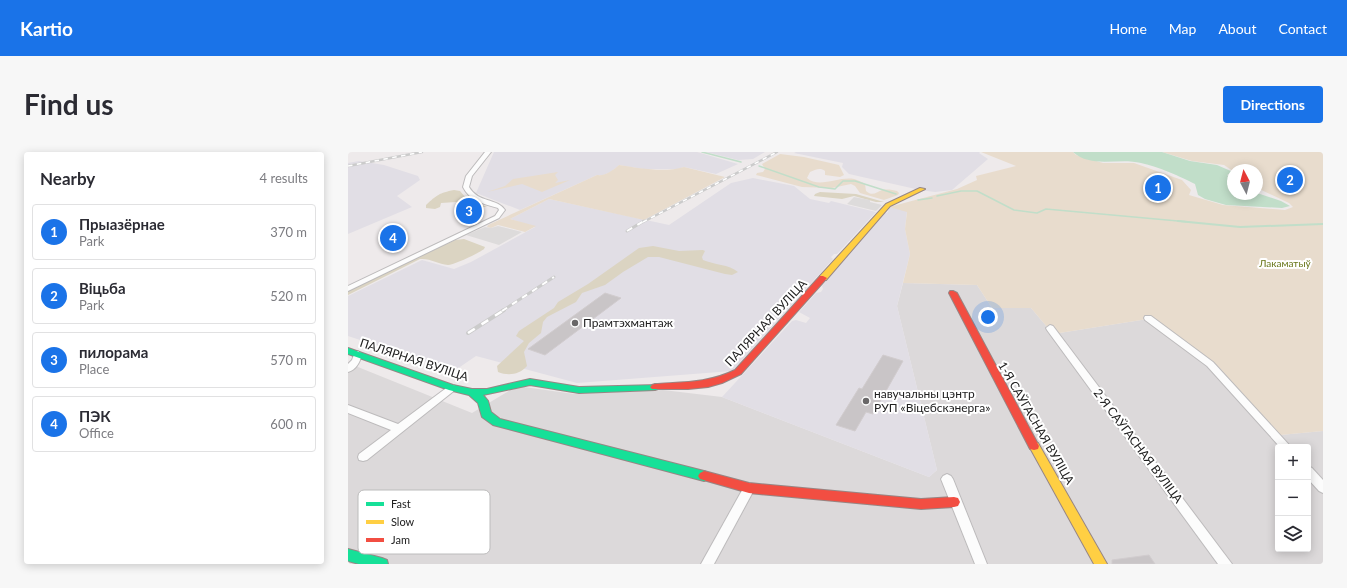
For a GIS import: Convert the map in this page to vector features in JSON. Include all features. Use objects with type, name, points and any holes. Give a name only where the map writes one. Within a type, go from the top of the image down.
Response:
[{"type":"street","points":[[348,289],[497,217],[502,210],[500,207],[476,198],[470,194],[466,187],[469,176],[488,152]]},
{"type":"street","name":"ПАЛЯРНАЯ ВУЛІЦА","points":[[348,351],[452,388],[472,392],[488,392],[530,382],[579,390],[710,384],[725,380],[738,372],[888,205],[922,189]]},
{"type":"street","name":"1-Я САЎГАСНАЯ ВУЛІЦА","points":[[953,293],[988,364],[1009,398],[1101,564]]},
{"type":"street","points":[[1148,318],[1210,364],[1283,444]]},
{"type":"street","name":"2-Я САЎГАСНАЯ ВУЛІЦА","points":[[1050,328],[1226,564]]},
{"type":"street","points":[[348,370],[356,361],[358,354]]},
{"type":"street","points":[[363,456],[452,388]]},
{"type":"street","name":"ПАЛЯРНАЯ ВУЛІЦА","points":[[472,392],[482,398],[485,404],[486,414],[504,424],[749,488],[921,504],[954,502]]},
{"type":"street","points":[[348,409],[400,429]]},
{"type":"street","points":[[1311,474],[1323,488]]},
{"type":"street","points":[[946,479],[954,502],[966,525],[981,564]]},
{"type":"street","points":[[708,564],[749,488]]},
{"type":"street","points":[[348,555],[382,564]]},
{"type":"shaded area","points":[[494,152],[697,152],[738,164],[716,174],[684,167],[678,169],[643,169],[619,165],[611,172],[603,175],[597,175],[520,210],[476,193]]},
{"type":"shaded area","points":[[706,152],[765,152],[753,159],[738,160]]},
{"type":"shaded area","points":[[980,152],[979,153],[988,159],[952,190],[935,192],[849,174],[842,167],[843,163],[794,153]]},
{"type":"shaded area","points":[[1073,152],[1162,152],[1190,161],[1217,165],[1227,169],[1227,200],[1263,200],[1263,195],[1281,201],[1290,206],[1282,208],[1226,205],[1205,199],[1198,195],[1195,184],[1154,167],[1141,163],[1124,161],[1106,162],[1089,160],[1080,157]]},
{"type":"shaded area","points":[[359,161],[384,165],[418,176],[420,180],[397,196],[412,207],[348,234],[348,163]]},
{"type":"shaded area","points":[[753,178],[794,186],[810,199],[829,203],[831,201],[876,212],[837,254],[834,254],[831,257],[833,259],[732,371],[577,383],[476,356],[454,371],[348,336],[348,296],[422,260],[454,269],[471,262],[535,227],[510,219],[549,199],[669,225],[731,183]]},
{"type":"shaded area","points":[[454,190],[460,191],[466,198],[487,207],[456,202],[441,203],[440,207],[435,209],[426,208],[426,205],[438,195]]},
{"type":"shaded area","points":[[820,192],[856,194],[884,202],[876,202],[854,196],[842,199],[814,196]]},
{"type":"shaded area","points":[[854,197],[870,200],[870,202],[882,205],[876,211],[847,204]]},
{"type":"shaded area","points":[[889,207],[907,211],[905,229],[910,254],[897,306],[937,470],[929,477],[722,397],[792,321],[796,320],[806,323],[810,318],[799,312],[816,293],[821,292],[823,289],[822,286],[883,214],[888,212]]},
{"type":"shaded area","points":[[498,226],[522,232],[499,245],[466,235],[485,227],[491,228]]},
{"type":"shaded area","points":[[464,239],[485,247],[484,249],[461,261],[448,265],[427,259],[420,259],[348,295],[348,290],[455,240]]},
{"type":"shaded area","points":[[653,246],[679,251],[703,250],[705,251],[702,257],[703,260],[730,267],[738,272],[732,275],[725,274],[659,257],[648,257],[605,285],[582,293],[576,302],[547,317],[543,322],[541,333],[529,343],[524,352],[527,366],[513,374],[498,372],[497,366],[524,341],[516,336],[519,331],[554,308],[558,302],[588,284],[639,248]]},
{"type":"shaded area","points":[[903,283],[977,285],[992,308],[1031,308],[1053,334],[1154,318],[1215,364],[1280,435],[1323,431],[1323,564],[348,564],[348,363],[472,413],[517,386],[574,394],[663,390],[722,397],[929,477],[937,470],[897,306]]},
{"type":"green space","name":"Лакаматыў","points":[[981,152],[1073,152],[1076,155],[1103,163],[1134,163],[1182,180],[1191,190],[1189,195],[1223,205],[1285,210],[1293,207],[1289,203],[1263,191],[1263,164],[1227,164],[1227,167],[1224,165],[1192,161],[1162,152],[1323,152],[1323,431],[1280,435],[1215,364],[1154,318],[1053,334],[1031,308],[992,308],[977,285],[903,283],[910,254],[905,229],[907,212],[889,207],[957,189],[977,180],[976,176],[1016,166]]},
{"type":"green space","points":[[780,154],[804,157],[839,165],[844,175],[840,177],[825,175],[825,171],[818,169],[810,172],[807,178],[812,181],[823,182],[854,179],[865,184],[866,191],[871,194],[882,190],[892,190],[899,193],[898,195],[884,200],[860,193],[855,186],[851,184],[832,188],[802,187],[756,175],[757,173],[763,172],[765,169],[762,164]]},
{"type":"green space","points":[[619,165],[660,170],[684,167],[725,177],[644,220],[549,199],[510,219],[536,226],[525,232],[498,225],[491,228],[487,227],[488,225],[597,175],[609,173]]},
{"type":"green space","points":[[558,172],[555,175],[558,180],[555,183],[570,180],[542,192],[522,184],[487,192],[505,186],[513,179]]},
{"type":"building","points":[[467,207],[482,211],[471,216],[457,212]]},
{"type":"building","name":"Прамтэхмантаж","points":[[605,293],[621,298],[545,355],[528,349]]},
{"type":"building","name":"навучальны цэнтр РУП «Віцебскэнерга»","points":[[883,355],[903,361],[873,414],[866,412],[855,431],[836,425],[859,388],[862,389]]},
{"type":"building","points":[[1149,555],[1155,564],[1112,564],[1112,560]]},
{"type":"waterway","points":[[702,152],[741,162]]},
{"type":"waterway","points":[[759,166],[819,187],[835,189],[843,181],[855,181],[896,194]]},
{"type":"waterway","points":[[937,196],[961,191],[977,191],[1014,210],[1037,213],[1046,209],[1178,221]]},
{"type":"waterway","points":[[918,200],[932,198]]},
{"type":"waterway","points":[[1178,221],[1189,222]]},
{"type":"waterway","points":[[1178,221],[1240,227],[1323,224]]},
{"type":"railway","points":[[348,166],[422,152]]},
{"type":"railway","points":[[643,222],[777,152]]},
{"type":"railway","points":[[627,231],[644,221]]},
{"type":"railway","points":[[502,311],[554,277]]},
{"type":"railway","points":[[468,333],[504,310]]},
{"type":"traffic: fast","points":[[348,351],[452,388],[472,392],[487,392],[530,382],[579,390],[655,387]]},
{"type":"traffic: fast","points":[[472,392],[483,401],[486,414],[497,422],[704,476]]},
{"type":"traffic: fast","points":[[348,555],[382,564]]},
{"type":"traffic: slow","points":[[823,278],[888,205],[922,189]]},
{"type":"traffic: slow","points":[[1034,446],[1101,564]]},
{"type":"traffic: jam","points":[[655,387],[698,385],[718,381],[738,372],[823,278]]},
{"type":"traffic: jam","points":[[953,293],[1034,446]]},
{"type":"traffic: jam","points":[[704,476],[749,488],[921,504],[954,502]]},
{"type":"place","name":"Віцьба","points":[[1290,180]]},
{"type":"place","name":"Прыазёрнае","points":[[1158,188]]},
{"type":"place","name":"пилорама","points":[[469,211]]},
{"type":"place","name":"ПЭК","points":[[393,238]]},
{"type":"place","name":"Прамтэхмантаж","points":[[575,323]]},
{"type":"place","name":"навучальны цэнтр РУП «Віцебскэнерга»","points":[[866,401]]}]
